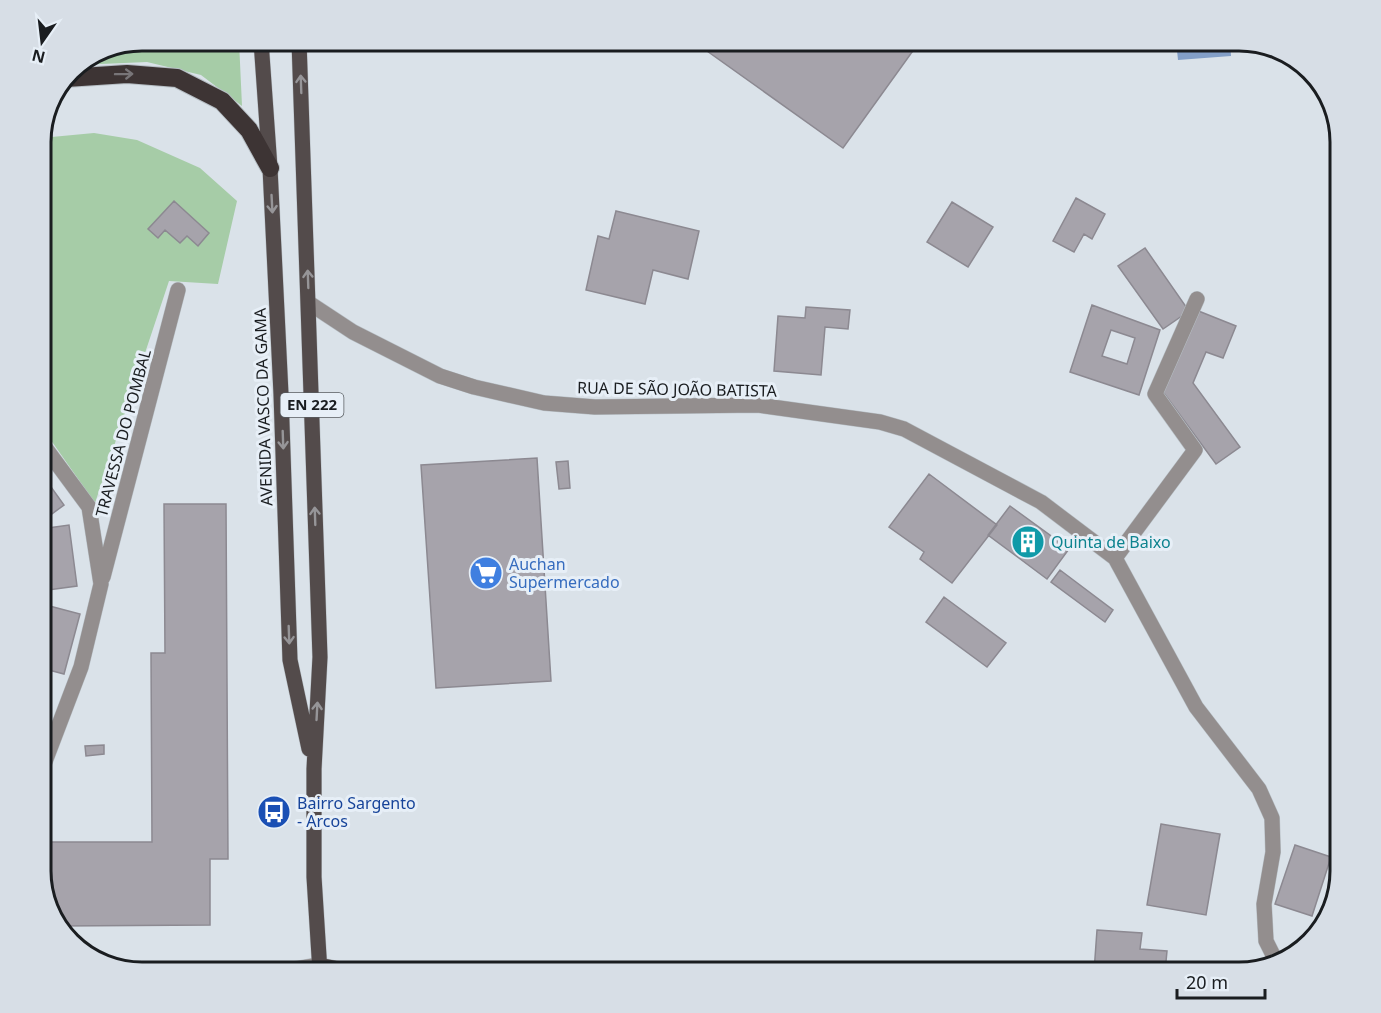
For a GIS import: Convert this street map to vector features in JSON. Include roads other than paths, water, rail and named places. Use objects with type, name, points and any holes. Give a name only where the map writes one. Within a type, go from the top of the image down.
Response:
[{"type":"highway","points":[[79,77],[127,74],[177,78],[222,101],[249,130],[270,168]]},
{"type":"main road","name":"AVENIDA VASCO DA GAMA","points":[[262,51],[270,168],[290,660],[314,769]]},
{"type":"main road","name":"AVENIDA VASCO DA GAMA","points":[[300,51],[320,657],[314,769],[314,877],[319,962]]},
{"type":"street","name":"TRAVESSA DO POMBAL","points":[[51,746],[81,667],[178,290]]},
{"type":"street","points":[[1115,558],[1195,450],[1155,394],[1197,299]]},
{"type":"street","name":"RUA DE SÃO JOÃO BATISTA","points":[[309,303],[353,333],[440,376],[474,387],[544,403],[595,407],[758,405],[880,422],[904,429],[1041,502],[1115,558],[1196,707],[1259,789],[1272,818],[1273,852],[1264,904],[1266,941],[1273,955]]},
{"type":"street","points":[[51,456],[88,507],[102,584]]},
{"type":"water","points":[[1177,51],[1231,51],[1231,56],[1178,60]]},
{"type":"place","name":"Quinta de Baixo","points":[[1028,542]]},
{"type":"place","name":"Auchan Supermercado","points":[[486,573]]},
{"type":"place","name":"Bairro Sargento - Arcos","points":[[274,812]]}]
